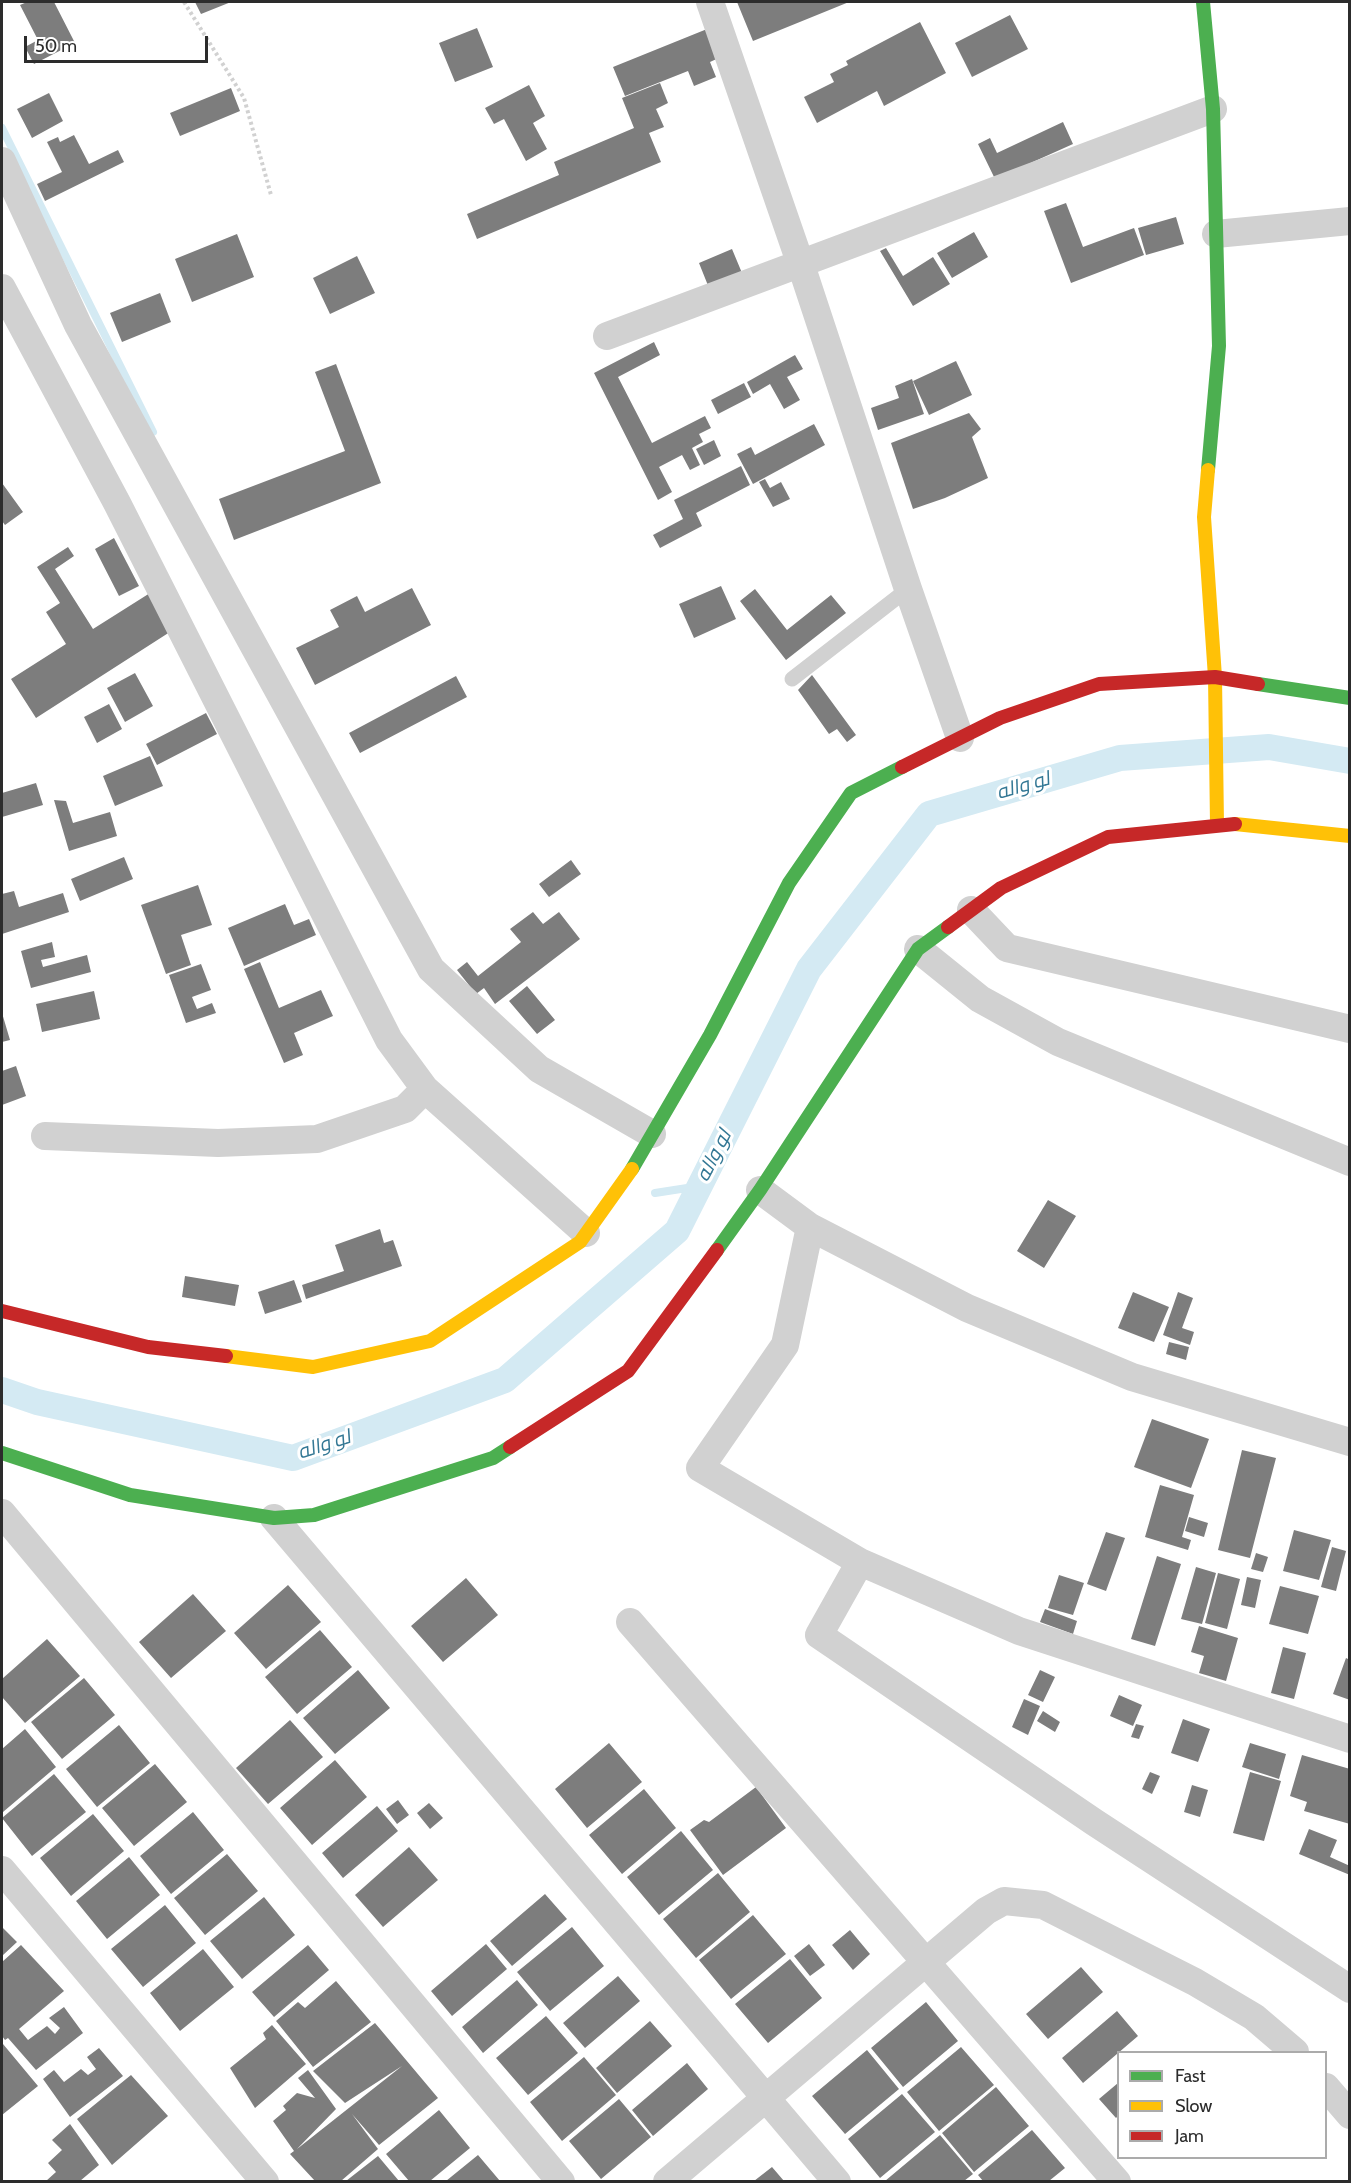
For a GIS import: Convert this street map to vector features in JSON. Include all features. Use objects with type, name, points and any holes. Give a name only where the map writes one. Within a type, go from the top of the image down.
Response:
[{"type":"street","points":[[710,2],[960,738]]},
{"type":"street","points":[[1203,2],[1213,109],[1219,346],[1204,517],[1215,677],[1217,824]]},
{"type":"street","points":[[607,336],[1213,109]]},
{"type":"street","points":[[2,161],[78,325],[431,969],[538,1069],[652,1134]]},
{"type":"street","points":[[1216,234],[1350,221]]},
{"type":"street","points":[[2,288],[117,503],[389,1040],[425,1089],[586,1233]]},
{"type":"street","points":[[2,1311],[148,1347],[313,1367],[430,1341],[580,1242],[632,1169],[710,1035],[789,883],[851,793],[1000,718],[1099,684],[1215,677],[1350,698]]},
{"type":"street","points":[[2,1453],[130,1495],[274,1518],[314,1515],[493,1458],[628,1371],[760,1190],[918,949],[1001,888],[1108,837],[1217,824],[1243,824],[1350,836]]},
{"type":"street","points":[[971,910],[1007,948],[1350,1029]]},
{"type":"street","points":[[918,949],[980,999],[1058,1042],[1350,1162]]},
{"type":"street","points":[[45,1136],[218,1143],[317,1139],[405,1109],[425,1089]]},
{"type":"street","points":[[760,1190],[810,1227],[967,1308],[1132,1377],[1350,1442]]},
{"type":"street","points":[[810,1227],[785,1345],[700,1468],[860,1562],[1019,1631],[1350,1739]]},
{"type":"street","points":[[2,1513],[561,2181]]},
{"type":"street","points":[[274,1518],[837,2181]]},
{"type":"street","points":[[860,1562],[819,1635],[1094,1822],[1350,1989]]},
{"type":"street","points":[[630,1622],[1117,2181]]},
{"type":"street","points":[[2,1869],[265,2181]]},
{"type":"street","points":[[667,2181],[986,1911],[1004,1900],[1043,1905],[1195,1982],[1254,2017],[1294,2051]]},
{"type":"street","points":[[1327,2087],[1350,2115]]},
{"type":"lane","points":[[792,679],[908,589]]},
{"type":"path","points":[[184,2],[244,98],[271,195]]},
{"type":"building","points":[[27,2],[54,2],[75,43],[34,64],[25,47],[38,40],[20,5]]},
{"type":"building","points":[[195,2],[231,2],[201,14]]},
{"type":"building","points":[[737,2],[849,2],[753,41]]},
{"type":"building","points":[[1010,15],[1028,49],[972,77],[955,43]]},
{"type":"building","points":[[920,22],[946,73],[884,106],[877,91],[817,123],[804,97],[834,82],[830,74],[848,65],[846,61]]},
{"type":"building","points":[[712,27],[723,56],[710,62],[716,77],[694,86],[688,71],[625,96],[613,67]]},
{"type":"building","points":[[477,28],[493,67],[455,82],[439,43]]},
{"type":"building","points":[[660,83],[668,103],[656,109],[664,127],[649,133],[661,162],[477,239],[467,214],[559,175],[554,162],[634,128],[622,98]]},
{"type":"building","points":[[529,85],[545,116],[533,123],[547,149],[526,161],[504,119],[494,124],[485,108]]},
{"type":"building","points":[[231,88],[240,111],[180,136],[170,113]]},
{"type":"building","points":[[49,93],[63,121],[32,138],[17,109]]},
{"type":"building","points":[[1063,122],[1073,144],[995,179],[978,144],[990,138],[997,153]]},
{"type":"building","points":[[74,135],[89,164],[118,150],[124,162],[45,201],[37,184],[62,172],[47,142],[58,137],[60,142]]},
{"type":"building","points":[[1066,203],[1083,247],[1134,228],[1144,255],[1071,283],[1044,211]]},
{"type":"building","points":[[1176,217],[1184,244],[1146,255],[1138,228]]},
{"type":"building","points":[[974,232],[988,257],[952,278],[937,253]]},
{"type":"building","points":[[237,234],[254,277],[192,302],[175,259]]},
{"type":"building","points":[[886,248],[903,276],[933,257],[950,284],[913,306],[880,251]]},
{"type":"building","points":[[732,249],[742,273],[709,288],[699,263]]},
{"type":"building","points":[[357,256],[375,293],[330,314],[313,278]]},
{"type":"building","points":[[160,293],[171,322],[122,342],[110,313]]},
{"type":"building","points":[[654,342],[660,355],[618,377],[652,443],[705,416],[711,428],[699,434],[703,442],[692,448],[700,465],[690,470],[682,455],[659,467],[672,492],[658,500],[594,373]]},
{"type":"building","points":[[795,355],[803,369],[787,377],[800,400],[784,409],[770,384],[753,394],[747,382]]},
{"type":"building","points":[[956,361],[972,395],[929,415],[913,381]]},
{"type":"building","points":[[336,364],[381,483],[234,540],[219,499],[345,451],[315,372]]},
{"type":"building","points":[[912,379],[924,414],[878,430],[871,408],[899,398],[895,386]]},
{"type":"building","points":[[744,383],[751,397],[718,414],[711,400]]},
{"type":"building","points":[[969,413],[981,429],[972,437],[988,478],[945,498],[913,509],[891,443]]},
{"type":"building","points":[[814,424],[825,445],[753,484],[737,454],[751,447],[755,455]]},
{"type":"building","points":[[714,440],[721,456],[704,465],[696,449]]},
{"type":"building","points":[[741,466],[750,485],[696,513],[702,526],[660,548],[653,535],[683,519],[674,500]]},
{"type":"building","points":[[765,479],[770,488],[781,482],[790,499],[773,507],[759,482]]},
{"type":"building","points":[[2,483],[23,512],[5,525],[2,521]]},
{"type":"building","points":[[114,538],[139,586],[119,596],[95,549]]},
{"type":"building","points":[[68,547],[74,556],[55,569],[93,629],[150,593],[173,630],[36,718],[11,679],[66,644],[46,612],[60,603],[37,567]]},
{"type":"building","points":[[721,586],[736,619],[694,638],[679,604]]},
{"type":"building","points":[[412,588],[431,625],[315,685],[296,648],[339,627],[330,610],[357,596],[365,612]]},
{"type":"building","points":[[755,589],[787,630],[831,595],[846,613],[786,660],[740,601]]},
{"type":"building","points":[[135,673],[153,706],[125,722],[107,688]]},
{"type":"building","points":[[812,675],[856,735],[847,742],[837,729],[829,734],[798,690]]},
{"type":"building","points":[[456,676],[467,697],[360,753],[349,733]]},
{"type":"building","points":[[109,704],[122,729],[97,743],[84,717]]},
{"type":"building","points":[[206,713],[217,734],[157,765],[146,744]]},
{"type":"building","points":[[150,756],[163,786],[115,806],[103,776]]},
{"type":"building","points":[[36,783],[43,805],[2,817],[2,793]]},
{"type":"building","points":[[54,800],[66,801],[73,823],[110,812],[117,836],[69,851]]},
{"type":"building","points":[[124,857],[133,879],[80,901],[71,879]]},
{"type":"building","points":[[571,860],[581,874],[549,897],[539,884]]},
{"type":"building","points":[[198,885],[212,925],[181,935],[191,965],[166,974],[141,905]]},
{"type":"building","points":[[14,891],[19,907],[63,893],[69,912],[2,934],[2,894]]},
{"type":"building","points":[[285,904],[294,925],[309,919],[316,935],[244,966],[228,928]]},
{"type":"building","points":[[533,912],[543,924],[559,912],[580,939],[495,1004],[484,988],[476,994],[457,970],[467,962],[478,976],[521,942],[510,929]]},
{"type":"building","points":[[52,942],[55,957],[41,960],[43,967],[87,955],[91,972],[31,988],[21,951]]},
{"type":"building","points":[[260,962],[279,1008],[321,990],[333,1016],[294,1033],[303,1055],[284,1063],[244,969]]},
{"type":"building","points":[[201,964],[211,990],[192,997],[197,1009],[212,1003],[216,1013],[186,1023],[169,975]]},
{"type":"building","points":[[527,986],[555,1020],[537,1034],[509,1001]]},
{"type":"building","points":[[94,991],[100,1019],[42,1032],[36,1004]]},
{"type":"building","points":[[2,1013],[10,1040],[2,1042]]},
{"type":"building","points":[[16,1066],[26,1096],[2,1105],[2,1071]]},
{"type":"building","points":[[1048,1200],[1076,1216],[1044,1268],[1017,1251]]},
{"type":"building","points":[[380,1229],[384,1243],[393,1240],[402,1266],[306,1299],[302,1285],[344,1271],[335,1245]]},
{"type":"building","points":[[185,1276],[239,1285],[235,1306],[182,1297]]},
{"type":"building","points":[[294,1280],[302,1302],[265,1314],[258,1292]]},
{"type":"building","points":[[1133,1292],[1169,1307],[1154,1342],[1118,1328]]},
{"type":"building","points":[[1178,1292],[1193,1298],[1182,1328],[1194,1332],[1190,1345],[1163,1335]]},
{"type":"building","points":[[1169,1342],[1189,1347],[1186,1360],[1166,1354]]},
{"type":"building","points":[[1152,1419],[1209,1439],[1191,1488],[1134,1467]]},
{"type":"building","points":[[1242,1450],[1276,1458],[1250,1558],[1218,1550]]},
{"type":"building","points":[[1160,1485],[1194,1495],[1182,1537],[1191,1540],[1188,1550],[1145,1537]]},
{"type":"building","points":[[1189,1517],[1208,1523],[1204,1537],[1185,1531]]},
{"type":"building","points":[[1294,1530],[1331,1540],[1319,1580],[1283,1571]]},
{"type":"building","points":[[1106,1532],[1125,1538],[1106,1591],[1087,1584]]},
{"type":"building","points":[[1332,1547],[1346,1551],[1336,1591],[1321,1587]]},
{"type":"building","points":[[1256,1553],[1268,1557],[1263,1572],[1251,1569]]},
{"type":"building","points":[[1157,1556],[1181,1564],[1155,1646],[1131,1639]]},
{"type":"building","points":[[1196,1567],[1216,1573],[1202,1624],[1181,1619]]},
{"type":"building","points":[[1218,1573],[1240,1579],[1227,1629],[1205,1623]]},
{"type":"building","points":[[1059,1575],[1084,1583],[1073,1615],[1048,1608]]},
{"type":"building","points":[[1247,1577],[1261,1580],[1255,1608],[1241,1605]]},
{"type":"building","points":[[466,1578],[498,1615],[443,1662],[411,1626]]},
{"type":"building","points":[[288,1585],[321,1622],[266,1669],[234,1633]]},
{"type":"building","points":[[1280,1586],[1319,1596],[1308,1634],[1269,1624]]},
{"type":"building","points":[[193,1594],[226,1631],[171,1678],[139,1642]]},
{"type":"building","points":[[1045,1609],[1077,1621],[1073,1634],[1040,1622]]},
{"type":"building","points":[[1199,1626],[1238,1638],[1226,1681],[1199,1673],[1204,1656],[1191,1652]]},
{"type":"building","points":[[320,1630],[352,1667],[297,1714],[265,1677]]},
{"type":"building","points":[[47,1639],[80,1676],[25,1723],[2,1697],[2,1679]]},
{"type":"building","points":[[1283,1647],[1306,1653],[1294,1699],[1271,1693]]},
{"type":"building","points":[[1346,1658],[1350,1660],[1350,1700],[1333,1694]]},
{"type":"building","points":[[358,1670],[390,1708],[335,1754],[303,1718]]},
{"type":"building","points":[[1040,1670],[1055,1677],[1043,1702],[1028,1695]]},
{"type":"building","points":[[84,1678],[115,1715],[62,1759],[31,1722]]},
{"type":"building","points":[[1119,1695],[1142,1705],[1133,1726],[1110,1716]]},
{"type":"building","points":[[1024,1699],[1040,1706],[1028,1735],[1012,1727]]},
{"type":"building","points":[[1043,1711],[1060,1722],[1055,1732],[1037,1721]]},
{"type":"building","points":[[1183,1719],[1210,1729],[1198,1762],[1171,1753]]},
{"type":"building","points":[[290,1720],[323,1757],[268,1804],[236,1768]]},
{"type":"building","points":[[1136,1724],[1144,1726],[1139,1739],[1131,1737]]},
{"type":"building","points":[[119,1725],[150,1763],[97,1807],[66,1769]]},
{"type":"building","points":[[25,1729],[56,1767],[3,1812],[2,1749]]},
{"type":"building","points":[[609,1743],[642,1782],[587,1828],[555,1789]]},
{"type":"building","points":[[1250,1743],[1286,1754],[1279,1779],[1242,1767]]},
{"type":"building","points":[[1302,1755],[1350,1769],[1350,1824],[1304,1811],[1307,1802],[1290,1796]]},
{"type":"building","points":[[335,1760],[367,1797],[312,1845],[280,1808]]},
{"type":"building","points":[[155,1764],[187,1802],[134,1846],[102,1808]]},
{"type":"building","points":[[1150,1772],[1160,1776],[1152,1794],[1142,1789]]},
{"type":"building","points":[[1250,1772],[1281,1781],[1264,1841],[1233,1833]]},
{"type":"building","points":[[54,1774],[86,1812],[32,1856],[2,1818]]},
{"type":"building","points":[[1192,1785],[1208,1790],[1200,1817],[1184,1812]]},
{"type":"building","points":[[756,1787],[786,1828],[723,1875],[690,1830],[704,1820],[709,1822]]},
{"type":"building","points":[[644,1789],[676,1828],[622,1874],[589,1835]]},
{"type":"building","points":[[398,1800],[409,1815],[397,1824],[386,1809]]},
{"type":"building","points":[[429,1803],[443,1818],[430,1829],[417,1813]]},
{"type":"building","points":[[377,1806],[398,1831],[343,1878],[322,1853]]},
{"type":"building","points":[[193,1812],[224,1850],[171,1894],[140,1856]]},
{"type":"building","points":[[93,1814],[124,1851],[71,1896],[40,1858]]},
{"type":"building","points":[[1309,1829],[1337,1840],[1330,1857],[1350,1866],[1350,1875],[1299,1854]]},
{"type":"building","points":[[681,1831],[713,1870],[659,1915],[627,1877]]},
{"type":"building","points":[[409,1847],[438,1880],[383,1927],[355,1895]]},
{"type":"building","points":[[227,1854],[258,1891],[205,1935],[174,1898]]},
{"type":"building","points":[[129,1857],[160,1895],[107,1939],[76,1901]]},
{"type":"building","points":[[718,1873],[750,1912],[696,1958],[663,1919]]},
{"type":"building","points":[[545,1894],[567,1919],[512,1966],[490,1941]]},
{"type":"building","points":[[264,1897],[295,1935],[242,1979],[210,1941]]},
{"type":"building","points":[[165,1905],[196,1943],[143,1987],[111,1949]]},
{"type":"building","points":[[753,1915],[786,1954],[731,1999],[699,1960]]},
{"type":"building","points":[[2,1927],[17,1942],[2,1956]]},
{"type":"building","points":[[572,1927],[604,1966],[550,2011],[517,1972]]},
{"type":"building","points":[[850,1930],[870,1954],[853,1970],[832,1945]]},
{"type":"building","points":[[486,1944],[507,1969],[452,2016],[431,1991]]},
{"type":"building","points":[[809,1944],[825,1965],[810,1976],[794,1956]]},
{"type":"building","points":[[21,1945],[64,1991],[19,2029],[28,2040],[47,2026],[55,2034],[60,2028],[49,2018],[64,2007],[83,2033],[36,2070],[8,2038],[5,2040],[2,2036],[2,1962]]},
{"type":"building","points":[[308,1945],[329,1970],[274,2017],[252,1992]]},
{"type":"building","points":[[203,1949],[234,1987],[180,2031],[150,1993]]},
{"type":"building","points":[[790,1959],[822,1998],[768,2043],[735,2004]]},
{"type":"building","points":[[1081,1967],[1103,1992],[1048,2039],[1026,2014]]},
{"type":"building","points":[[618,1976],[640,2001],[585,2048],[563,2023]]},
{"type":"building","points":[[517,1980],[538,2005],[483,2053],[462,2027]]},
{"type":"building","points":[[336,1981],[371,2022],[313,2067],[276,2021],[298,2002],[305,2008]]},
{"type":"building","points":[[926,2002],[958,2041],[903,2087],[871,2048]]},
{"type":"building","points":[[1117,2011],[1138,2036],[1120,2051],[1117,2051],[1117,2054],[1083,2083],[1062,2058]]},
{"type":"building","points":[[546,2016],[578,2053],[528,2095],[496,2058]]},
{"type":"building","points":[[650,2021],[672,2046],[617,2093],[596,2068]]},
{"type":"building","points":[[375,2023],[438,2098],[379,2145],[352,2114],[378,2149],[341,2181],[315,2181],[290,2154],[294,2151],[273,2121],[286,2110],[283,2106],[297,2093],[315,2098],[298,2078],[308,2070],[336,2109],[297,2149],[402,2066],[345,2103],[313,2071]]},
{"type":"building","points":[[272,2025],[306,2064],[255,2108],[230,2068],[266,2039],[263,2033]]},
{"type":"building","points":[[2,2045],[38,2086],[2,2115]]},
{"type":"building","points":[[961,2047],[994,2085],[939,2131],[907,2092]]},
{"type":"building","points":[[99,2048],[123,2076],[70,2117],[43,2079],[54,2070],[64,2082],[81,2069],[88,2075],[96,2069],[87,2057]]},
{"type":"building","points":[[867,2050],[899,2089],[845,2134],[812,2096]]},
{"type":"building","points":[[584,2057],[616,2095],[562,2141],[530,2102]]},
{"type":"building","points":[[687,2063],[708,2089],[653,2136],[632,2110]]},
{"type":"building","points":[[131,2075],[168,2116],[112,2165],[77,2119]]},
{"type":"building","points":[[1117,2084],[1116,2118],[1099,2099]]},
{"type":"building","points":[[996,2087],[1029,2126],[974,2172],[942,2133]]},
{"type":"building","points":[[902,2094],[935,2132],[880,2178],[848,2139]]},
{"type":"building","points":[[619,2099],[651,2137],[601,2179],[569,2141]]},
{"type":"building","points":[[439,2110],[470,2148],[430,2181],[409,2181],[386,2154]]},
{"type":"building","points":[[70,2124],[99,2165],[80,2181],[46,2181],[56,2172],[48,2163],[62,2150],[52,2140]]},
{"type":"building","points":[[1032,2130],[1065,2168],[1049,2181],[983,2181],[978,2175]]},
{"type":"building","points":[[940,2135],[973,2174],[964,2181],[885,2181]]},
{"type":"building","points":[[478,2155],[500,2181],[446,2181]]},
{"type":"building","points":[[378,2156],[399,2181],[346,2181]]},
{"type":"building","points":[[772,2167],[784,2181],[754,2181]]},
{"type":"waterway","points":[[2,128],[153,432]]},
{"type":"waterway","name":"لو واله","points":[[2,1390],[37,1402],[293,1458],[505,1380],[677,1231],[809,969],[929,814],[1120,758],[1269,747],[1350,761]]},
{"type":"waterway","points":[[655,1193],[700,1186]]},
{"type":"traffic: fast","points":[[1203,2],[1213,109],[1219,346],[1208,470]]},
{"type":"traffic: fast","points":[[1258,684],[1350,698]]},
{"type":"traffic: fast","points":[[632,1169],[710,1035],[789,883],[851,793],[902,767]]},
{"type":"traffic: fast","points":[[717,1250],[760,1190],[918,949],[948,927]]},
{"type":"traffic: fast","points":[[2,1453],[130,1495],[274,1518],[314,1515],[493,1458],[510,1447]]},
{"type":"traffic: slow","points":[[1208,470],[1204,517],[1215,677],[1217,824]]},
{"type":"traffic: slow","points":[[1235,824],[1350,836]]},
{"type":"traffic: slow","points":[[226,1356],[313,1367],[430,1341],[580,1242],[632,1169]]},
{"type":"traffic: jam","points":[[902,767],[1000,718],[1099,684],[1215,677],[1258,684]]},
{"type":"traffic: jam","points":[[948,927],[1001,888],[1108,837],[1235,824]]},
{"type":"traffic: jam","points":[[510,1447],[628,1371],[717,1250]]},
{"type":"traffic: jam","points":[[2,1311],[148,1347],[226,1356]]}]
